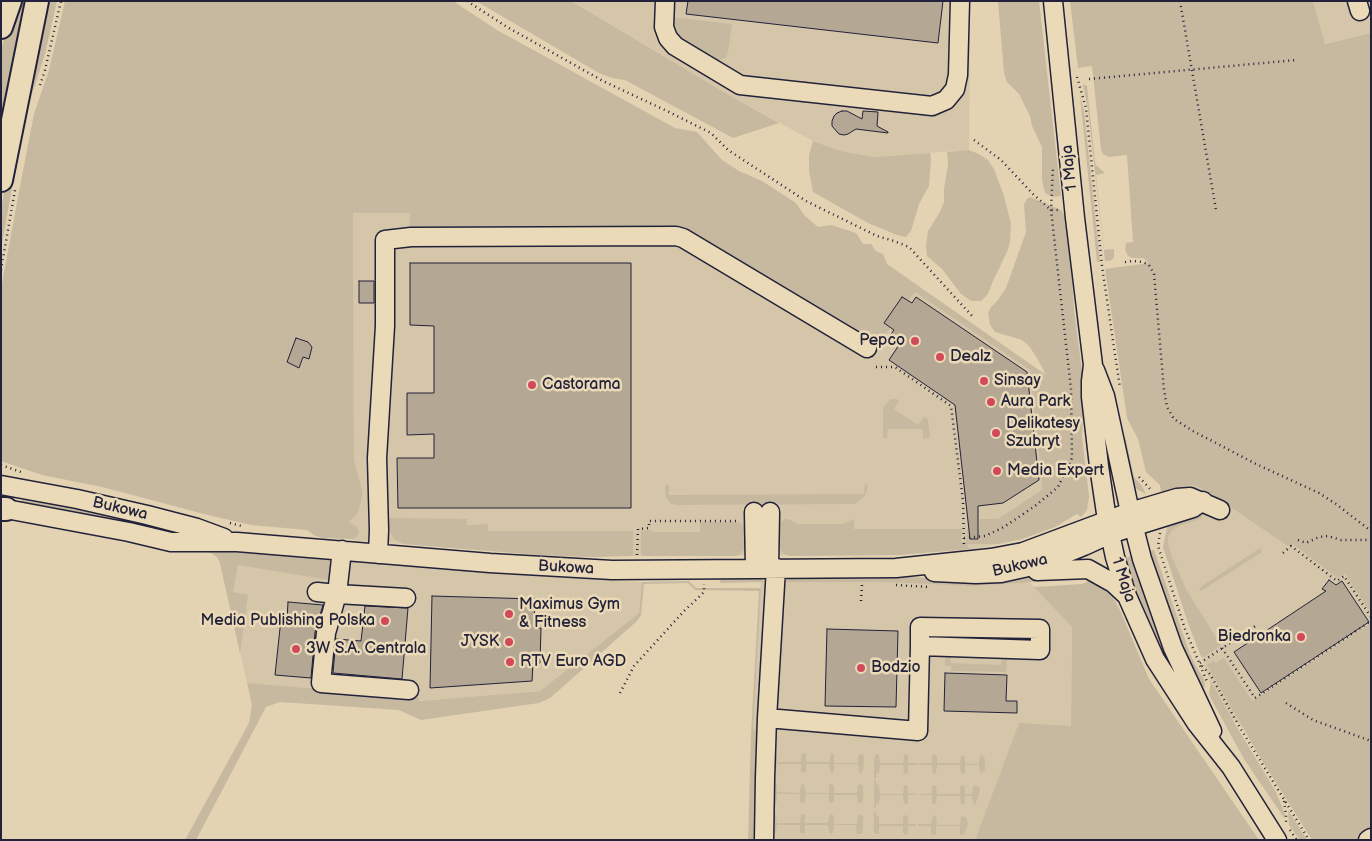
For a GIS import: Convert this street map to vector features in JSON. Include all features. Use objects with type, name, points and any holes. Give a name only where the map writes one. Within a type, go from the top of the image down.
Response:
[{"type":"main road","points":[[1,26],[10,1]]},
{"type":"main road","points":[[1,180],[37,1]]},
{"type":"street","points":[[25,59],[40,21],[45,1]]},
{"type":"street","points":[[665,1],[664,27],[668,38],[675,46],[740,85],[932,106],[946,100],[955,89],[958,75],[960,1]]},
{"type":"street","name":"1 Maja","points":[[1053,1],[1074,210],[1093,365],[1091,397],[1100,478],[1108,527],[1127,596],[1155,659],[1197,724],[1230,767],[1277,840]]},
{"type":"street","points":[[378,554],[377,458],[385,326],[385,240],[411,237],[676,236],[690,241],[867,348]]},
{"type":"street","name":"1 Maja","points":[[1093,365],[1105,396],[1142,559],[1173,648],[1230,767]]},
{"type":"street","points":[[1079,531],[1094,505],[1100,478]]},
{"type":"street","name":"Bukowa","points":[[1,485],[77,499],[138,513],[198,528],[237,542]]},
{"type":"street","points":[[1108,527],[1132,519],[1177,498],[1190,497],[1220,510]]},
{"type":"street","name":"Bukowa","points":[[3,509],[129,532],[171,542],[237,542],[499,564],[600,569],[896,568],[991,558],[1023,552],[1079,531],[1108,527]]},
{"type":"street","points":[[755,515],[766,568],[767,718],[764,840]]},
{"type":"street","name":"Bukowa","points":[[896,568],[953,574],[1001,573],[1037,565],[1084,546],[1108,527]]},
{"type":"street","points":[[342,550],[337,594],[314,683],[409,690]]},
{"type":"street","points":[[1001,573],[1088,569],[1113,583],[1127,596]]},
{"type":"street","points":[[317,592],[406,598]]},
{"type":"street","points":[[767,718],[918,731],[920,626],[1040,630],[1040,650],[920,646]]},
{"type":"street","name":"1 Maja","points":[[1252,801],[1286,835]]},
{"type":"path","points":[[467,1],[507,27],[575,65],[711,133],[728,150],[806,201],[877,236],[894,240],[909,247],[973,317]]},
{"type":"path","points":[[1180,1],[1216,210]]},
{"type":"path","points":[[1089,79],[1296,60]]},
{"type":"path","points":[[1078,79],[1086,108],[1102,266],[1121,397]]},
{"type":"path","points":[[974,140],[1001,160],[1051,210],[1074,210]]},
{"type":"path","points":[[964,538],[985,536],[1004,527],[1035,506],[1058,487],[1072,458],[1071,389],[1051,210]]},
{"type":"path","points":[[1125,262],[1143,262],[1149,265],[1154,274],[1164,390],[1167,407],[1174,420],[1193,432],[1256,464],[1318,493],[1336,504],[1371,531]]},
{"type":"path","points":[[876,367],[895,367],[951,406],[962,501],[964,552]]},
{"type":"path","points":[[1139,477],[1155,493]]},
{"type":"path","points":[[638,529],[648,528],[649,521],[736,520],[755,515]]},
{"type":"path","points":[[1160,533],[1158,546],[1185,629],[1208,682],[1207,688]]},
{"type":"path","points":[[1298,540],[1306,543],[1319,537],[1328,536],[1341,540],[1371,539]]},
{"type":"path","points":[[1283,554],[1291,546],[1337,581],[1344,576],[1371,617]]},
{"type":"path","points":[[620,693],[634,666],[704,592],[704,584]]},
{"type":"path","points":[[861,601],[862,584]]},
{"type":"path","points":[[1222,648],[1255,698],[1371,621]]},
{"type":"path","points":[[1200,663],[1257,625]]},
{"type":"path","points":[[1200,663],[1210,674],[1239,726],[1309,840]]},
{"type":"path","points":[[1286,703],[1313,720],[1371,741]]},
{"type":"path","points":[[1284,798],[1286,835]]},
{"type":"path","points":[[1281,817],[1286,835]]},
{"type":"path","points":[[1286,835],[1298,840]]},
{"type":"shaded area","points":[[17,1],[29,1],[1,141],[1,49]]},
{"type":"shaded area","points":[[50,1],[57,1],[45,54],[27,110],[1,249],[1,209],[5,187],[27,86],[37,57]]},
{"type":"shaded area","points":[[65,1],[453,1],[497,30],[675,128],[697,132],[722,160],[739,171],[762,181],[796,203],[805,216],[818,227],[831,225],[856,233],[863,244],[871,244],[876,251],[883,254],[887,264],[1046,375],[1029,346],[1022,340],[995,332],[990,325],[988,313],[1006,288],[1026,232],[1024,204],[1027,199],[1030,197],[1061,210],[1066,217],[1074,310],[1084,386],[1082,436],[1089,497],[1087,510],[1081,517],[1077,514],[1055,527],[1022,539],[999,544],[967,544],[969,549],[899,555],[790,556],[784,554],[779,546],[774,546],[777,525],[785,519],[798,524],[843,524],[854,519],[854,529],[962,529],[961,542],[966,542],[967,529],[979,528],[980,519],[998,519],[1042,490],[1030,370],[915,292],[908,301],[902,298],[884,323],[890,328],[876,346],[689,231],[409,229],[410,213],[353,213],[354,459],[363,494],[358,513],[349,522],[356,526],[359,531],[354,539],[323,538],[315,536],[307,530],[251,525],[102,487],[42,475],[1,461],[1,289],[34,114],[49,70]]},
{"type":"shaded area","points":[[476,1],[571,1],[779,123],[733,138],[625,80],[599,73]]},
{"type":"shaded area","points":[[571,1],[970,1],[969,150],[874,157],[841,151],[813,141],[729,95]]},
{"type":"shaded area","points":[[998,1],[1039,1],[1061,196],[1053,197],[1045,193],[1042,180],[1042,147],[1019,94],[1007,82],[1004,73]]},
{"type":"shaded area","points":[[1070,1],[1313,1],[1325,44],[1371,33],[1371,613],[1345,574],[1338,578],[1291,543],[1288,546],[1207,491],[1196,486],[1189,485],[1161,492],[1160,485],[1146,472],[1138,439],[1127,418],[1105,269],[1149,263],[1143,258],[1128,256],[1125,250],[1126,243],[1133,242],[1127,155],[1109,157],[1103,154],[1101,150],[1092,66],[1078,68]]},
{"type":"shaded area","points":[[1313,1],[1371,1],[1371,33],[1324,44]]},
{"type":"shaded area","points":[[671,17],[732,24],[726,57],[716,61],[683,43],[672,29]]},
{"type":"shaded area","points":[[1083,84],[1087,86],[1095,162],[1105,173],[1096,175],[1104,250],[1114,249],[1114,257],[1108,261],[1105,261],[1088,109]]},
{"type":"shaded area","points":[[1080,96],[1084,110],[1100,262],[1097,262]]},
{"type":"shaded area","points":[[813,141],[841,151],[874,157],[930,153],[929,186],[919,204],[911,231],[906,237],[868,223],[813,192],[809,171],[809,155]]},
{"type":"shaded area","points":[[969,150],[988,160],[994,169],[1004,196],[1011,224],[1010,242],[1007,252],[988,294],[981,301],[971,301],[961,294],[942,269],[927,256],[926,245],[928,231],[944,202],[948,165],[947,152]]},
{"type":"shaded area","points":[[353,213],[410,213],[409,229],[689,231],[766,279],[881,264],[1048,376],[1062,474],[1022,539],[974,549],[899,555],[587,557],[351,540],[354,539],[358,529],[349,522],[358,513],[363,494],[354,459]]},
{"type":"shaded area","points":[[890,399],[899,400],[894,409],[918,425],[924,417],[928,419],[929,438],[923,439],[923,429],[888,429],[887,439],[884,438],[883,408]]},
{"type":"shaded area","points":[[1119,432],[1126,440],[1134,477],[1146,494],[1132,485]]},
{"type":"shaded area","points":[[1190,478],[1349,568],[1371,602],[1371,644],[1242,727],[1225,713],[1210,682],[1163,547],[1168,524],[1160,485]]},
{"type":"shaded area","points":[[669,484],[669,495],[864,494],[865,484],[868,485],[865,496],[855,504],[676,505],[670,503],[666,497],[665,488]]},
{"type":"shaded area","points":[[22,497],[139,518],[196,533],[177,536],[21,504]]},
{"type":"shaded area","points":[[1199,513],[1202,518],[1172,530],[1168,543],[1171,555],[1187,591],[1221,645],[1204,657],[1201,656],[1189,626],[1163,547],[1168,524]]},
{"type":"shaded area","points":[[391,518],[467,519],[467,525],[488,524],[488,531],[633,531],[633,556],[540,555],[404,544],[394,539],[390,528],[386,528],[387,521]]},
{"type":"shaded area","points":[[700,522],[740,523],[747,531],[748,540],[744,550],[735,556],[641,556],[641,531],[700,532]]},
{"type":"shaded area","points":[[173,547],[328,557],[333,562],[333,579],[238,565],[233,592],[248,595],[240,653],[220,563],[217,557],[211,553]]},
{"type":"shaded area","points":[[1260,548],[1262,552],[1201,591],[1199,588]]},
{"type":"shaded area","points":[[217,550],[607,576],[608,579],[615,579],[615,581],[642,582],[639,613],[540,691],[418,701],[418,697],[247,683]]},
{"type":"shaded area","points":[[1154,550],[1190,654],[1204,679],[1205,684],[1202,694],[1167,604],[1150,551]]},
{"type":"shaded area","points":[[1131,556],[1164,655],[1175,674],[1155,646],[1122,559]]},
{"type":"shaded area","points":[[1082,572],[1081,577],[1077,579],[972,586],[891,582],[784,582],[795,576],[865,575],[970,580]]},
{"type":"shaded area","points":[[865,575],[970,580],[1024,576],[1072,627],[1071,727],[1019,724],[975,840],[752,840],[756,730],[753,730],[761,579],[757,577]]},
{"type":"shaded area","points":[[721,577],[759,577],[765,582],[720,583]]},
{"type":"shaded area","points":[[689,581],[696,588],[761,588],[753,729],[756,730],[754,840],[748,840],[751,734],[759,591],[695,590],[688,583],[644,584],[641,615],[637,621],[550,698],[539,703],[421,720],[399,710],[280,702],[266,707],[196,840],[185,840],[249,723],[252,705],[247,683],[419,697],[419,701],[540,691],[639,613],[642,582]]},
{"type":"shaded area","points":[[1089,581],[1102,588],[1114,599],[1149,679],[1259,840],[975,840],[1019,723],[1071,726],[1072,627],[1034,587],[1082,584]]},
{"type":"shaded area","points":[[1371,623],[1371,829],[1355,840],[1312,840],[1258,754],[1207,665],[1214,660],[1216,663],[1224,658],[1252,701]]},
{"type":"shaded area","points":[[947,636],[1006,637],[1010,640],[945,638]]},
{"type":"shaded area","points":[[950,654],[951,663],[1001,665],[1002,656],[1007,657],[1006,672],[951,671],[951,666],[945,666],[945,656]]},
{"type":"shaded area","points":[[1211,682],[1276,792],[1285,814],[1284,818],[1244,759],[1209,695]]},
{"type":"shaded area","points":[[775,753],[777,755],[777,762],[801,762],[801,755],[804,753],[806,755],[806,762],[829,762],[831,753],[834,755],[834,763],[858,763],[858,755],[862,754],[864,756],[863,771],[859,773],[858,764],[834,764],[834,772],[831,773],[829,764],[806,764],[806,771],[804,773],[801,772],[801,764],[777,764],[776,772],[774,772]]},
{"type":"shaded area","points":[[876,754],[879,755],[880,763],[903,763],[904,755],[906,754],[908,756],[908,763],[917,763],[917,765],[908,765],[908,773],[904,774],[903,765],[880,765],[879,773],[874,778],[874,758]]},
{"type":"shaded area","points":[[934,754],[937,756],[937,763],[960,763],[961,756],[963,755],[965,757],[965,764],[979,764],[980,756],[982,755],[985,759],[985,770],[981,774],[979,765],[965,765],[965,773],[962,774],[960,765],[937,765],[936,773],[933,774],[932,765],[919,765],[919,763],[932,763],[932,756]]},
{"type":"shaded area","points":[[874,780],[879,785],[880,794],[903,794],[904,785],[906,785],[908,793],[916,795],[908,795],[908,803],[904,804],[903,795],[880,795],[879,803],[874,808]]},
{"type":"shaded area","points":[[773,784],[777,785],[777,792],[800,793],[801,785],[804,784],[806,793],[829,793],[829,785],[832,784],[834,786],[834,793],[857,793],[858,785],[860,784],[863,786],[863,801],[858,803],[857,795],[834,795],[834,802],[830,803],[829,794],[806,794],[805,802],[802,803],[800,802],[800,794],[777,794],[777,801],[775,803],[772,801]]},
{"type":"shaded area","points":[[933,785],[936,786],[937,794],[960,794],[960,787],[962,785],[965,787],[965,794],[972,794],[974,785],[979,787],[980,791],[975,805],[972,796],[965,796],[965,804],[961,804],[960,796],[937,796],[936,803],[933,804],[932,795],[919,794],[932,794]]},
{"type":"shaded area","points":[[1288,810],[1307,840],[1300,840],[1289,825]]},
{"type":"shaded area","points":[[874,811],[879,816],[879,824],[903,824],[903,816],[906,815],[908,817],[908,824],[916,824],[916,826],[908,826],[908,833],[905,835],[903,833],[903,826],[879,826],[879,834],[876,834],[874,832]]},
{"type":"shaded area","points":[[775,814],[777,823],[800,823],[801,815],[804,814],[805,823],[828,823],[831,814],[834,816],[834,824],[857,824],[858,815],[860,815],[863,816],[863,831],[861,834],[857,834],[856,825],[834,825],[833,833],[831,834],[828,825],[805,825],[805,832],[803,834],[800,832],[800,825],[777,825],[774,834],[772,832],[772,816]]},
{"type":"shaded area","points":[[933,815],[936,817],[937,825],[960,825],[961,816],[966,817],[968,824],[964,834],[960,834],[960,826],[936,826],[936,834],[933,835],[931,833],[931,826],[918,826],[918,824],[931,824]]},
{"type":"building","points":[[688,1],[943,1],[938,43],[686,14]]},
{"type":"building","points":[[847,111],[862,119],[863,111],[878,112],[877,126],[888,133],[856,129],[848,134],[839,134],[832,126],[832,121],[837,113]]},
{"type":"building","name":"Castorama","points":[[410,263],[631,263],[631,508],[398,508],[397,458],[434,458],[434,434],[407,435],[407,393],[434,393],[434,326],[410,325]]},
{"type":"building","points":[[359,281],[374,281],[374,303],[359,303]]},
{"type":"building","name":"Aura Park","points":[[902,297],[912,303],[916,297],[1027,372],[1039,480],[1003,503],[978,506],[978,539],[970,539],[955,405],[889,360],[899,345],[889,337],[894,330],[884,323]]},
{"type":"building","points":[[296,338],[308,342],[312,347],[309,359],[303,357],[299,368],[287,362]]},
{"type":"building","name":"Biedronka","points":[[1329,580],[1336,585],[1342,581],[1369,622],[1261,693],[1234,652],[1326,591],[1322,589]]},
{"type":"building","points":[[432,596],[535,599],[534,628],[541,628],[540,663],[533,663],[532,681],[430,688]]},
{"type":"building","name":"3W S.A. Centrala","points":[[288,602],[323,605],[315,632],[311,678],[275,675],[281,619],[287,620]]},
{"type":"building","points":[[365,606],[408,608],[402,679],[333,673],[336,639],[361,641]]},
{"type":"building","name":"Bodzio","points":[[827,629],[898,631],[896,707],[825,706]]},
{"type":"building","points":[[945,673],[1007,675],[1006,701],[1017,701],[1017,713],[944,711]]},
{"type":"place","name":"Pepco","points":[[915,341]]},
{"type":"place","name":"Dealz","points":[[940,357]]},
{"type":"place","name":"Sinsay","points":[[984,381]]},
{"type":"place","name":"Castorama","points":[[532,385]]},
{"type":"place","name":"Aura Park","points":[[991,402]]},
{"type":"place","name":"Delikatesy Szubryt","points":[[996,433]]},
{"type":"place","name":"Media Expert","points":[[997,471]]},
{"type":"place","name":"Maximus Gym & Fitness","points":[[509,614]]},
{"type":"place","name":"Media Publishing Polska","points":[[385,621]]},
{"type":"place","name":"Biedronka","points":[[1301,637]]},
{"type":"place","name":"JYSK","points":[[509,642]]},
{"type":"place","name":"3W S.A. Centrala","points":[[296,649]]},
{"type":"place","name":"RTV Euro AGD","points":[[510,662]]},
{"type":"place","name":"Bodzio","points":[[861,668]]}]
